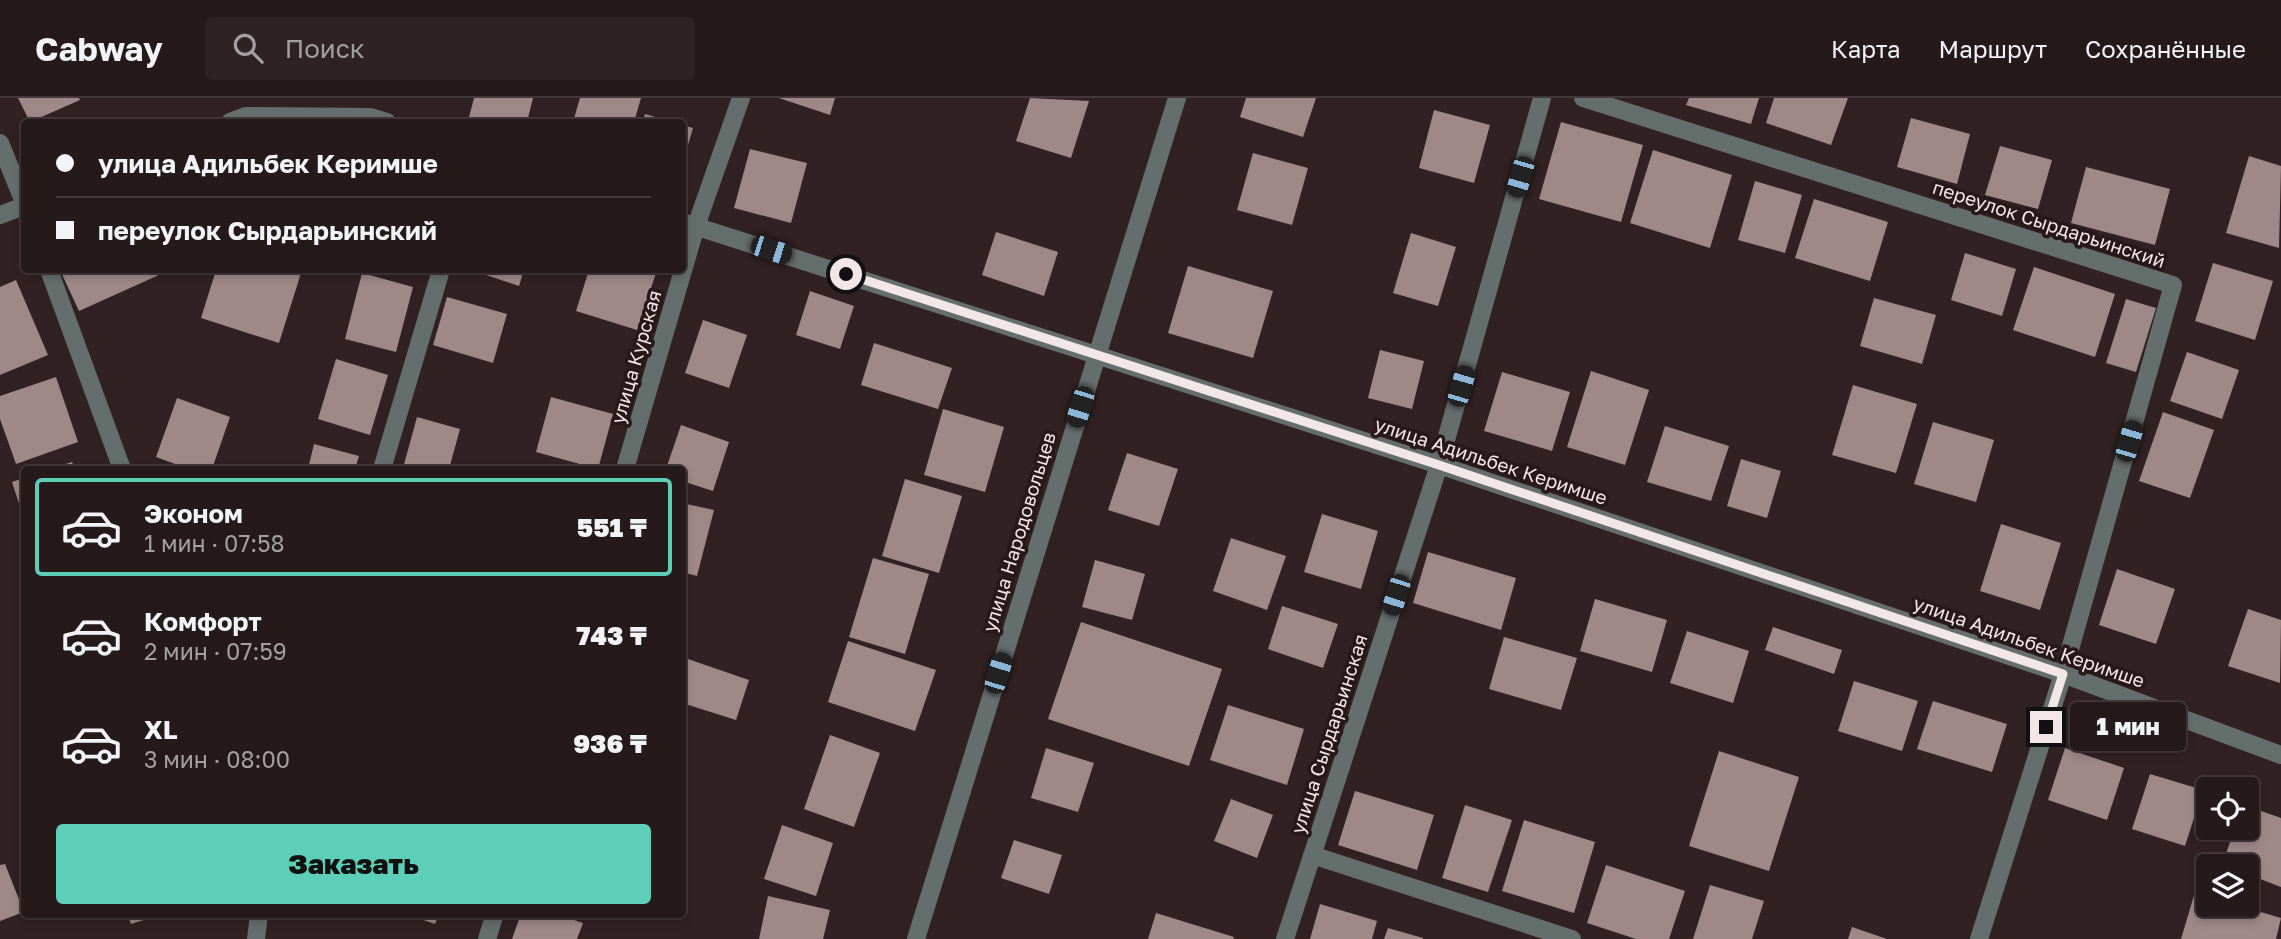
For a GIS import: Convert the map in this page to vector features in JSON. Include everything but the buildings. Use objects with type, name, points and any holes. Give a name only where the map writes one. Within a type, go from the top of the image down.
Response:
[{"type":"street","name":"улица Курская","points":[[689,224],[741,98]]},
{"type":"street","name":"улица Народовольцев","points":[[916,939],[1177,98]]},
{"type":"street","name":"улица Сырдарьинская","points":[[1285,939],[1439,465],[1542,98]]},
{"type":"street","name":"переулок Сырдарьинский","points":[[1583,98],[2173,285],[2063,674],[1979,939]]},
{"type":"street","points":[[238,119],[246,116],[377,119]]},
{"type":"street","points":[[0,143],[21,196]]},
{"type":"street","points":[[0,215],[21,205]]},
{"type":"street","name":"улица Адильбек Керимше","points":[[689,224],[1439,465],[2063,674],[2281,755]]},
{"type":"street","points":[[50,273],[121,466]]},
{"type":"street","points":[[383,466],[440,273]]},
{"type":"street","name":"улица Курская","points":[[626,466],[676,273]]},
{"type":"street","points":[[1311,855],[1572,939]]},
{"type":"street","points":[[256,939],[259,918]]},
{"type":"street","points":[[487,939],[494,918]]},
{"type":"route","points":[[846,274],[1439,465],[2063,674],[2046,727]]}]
